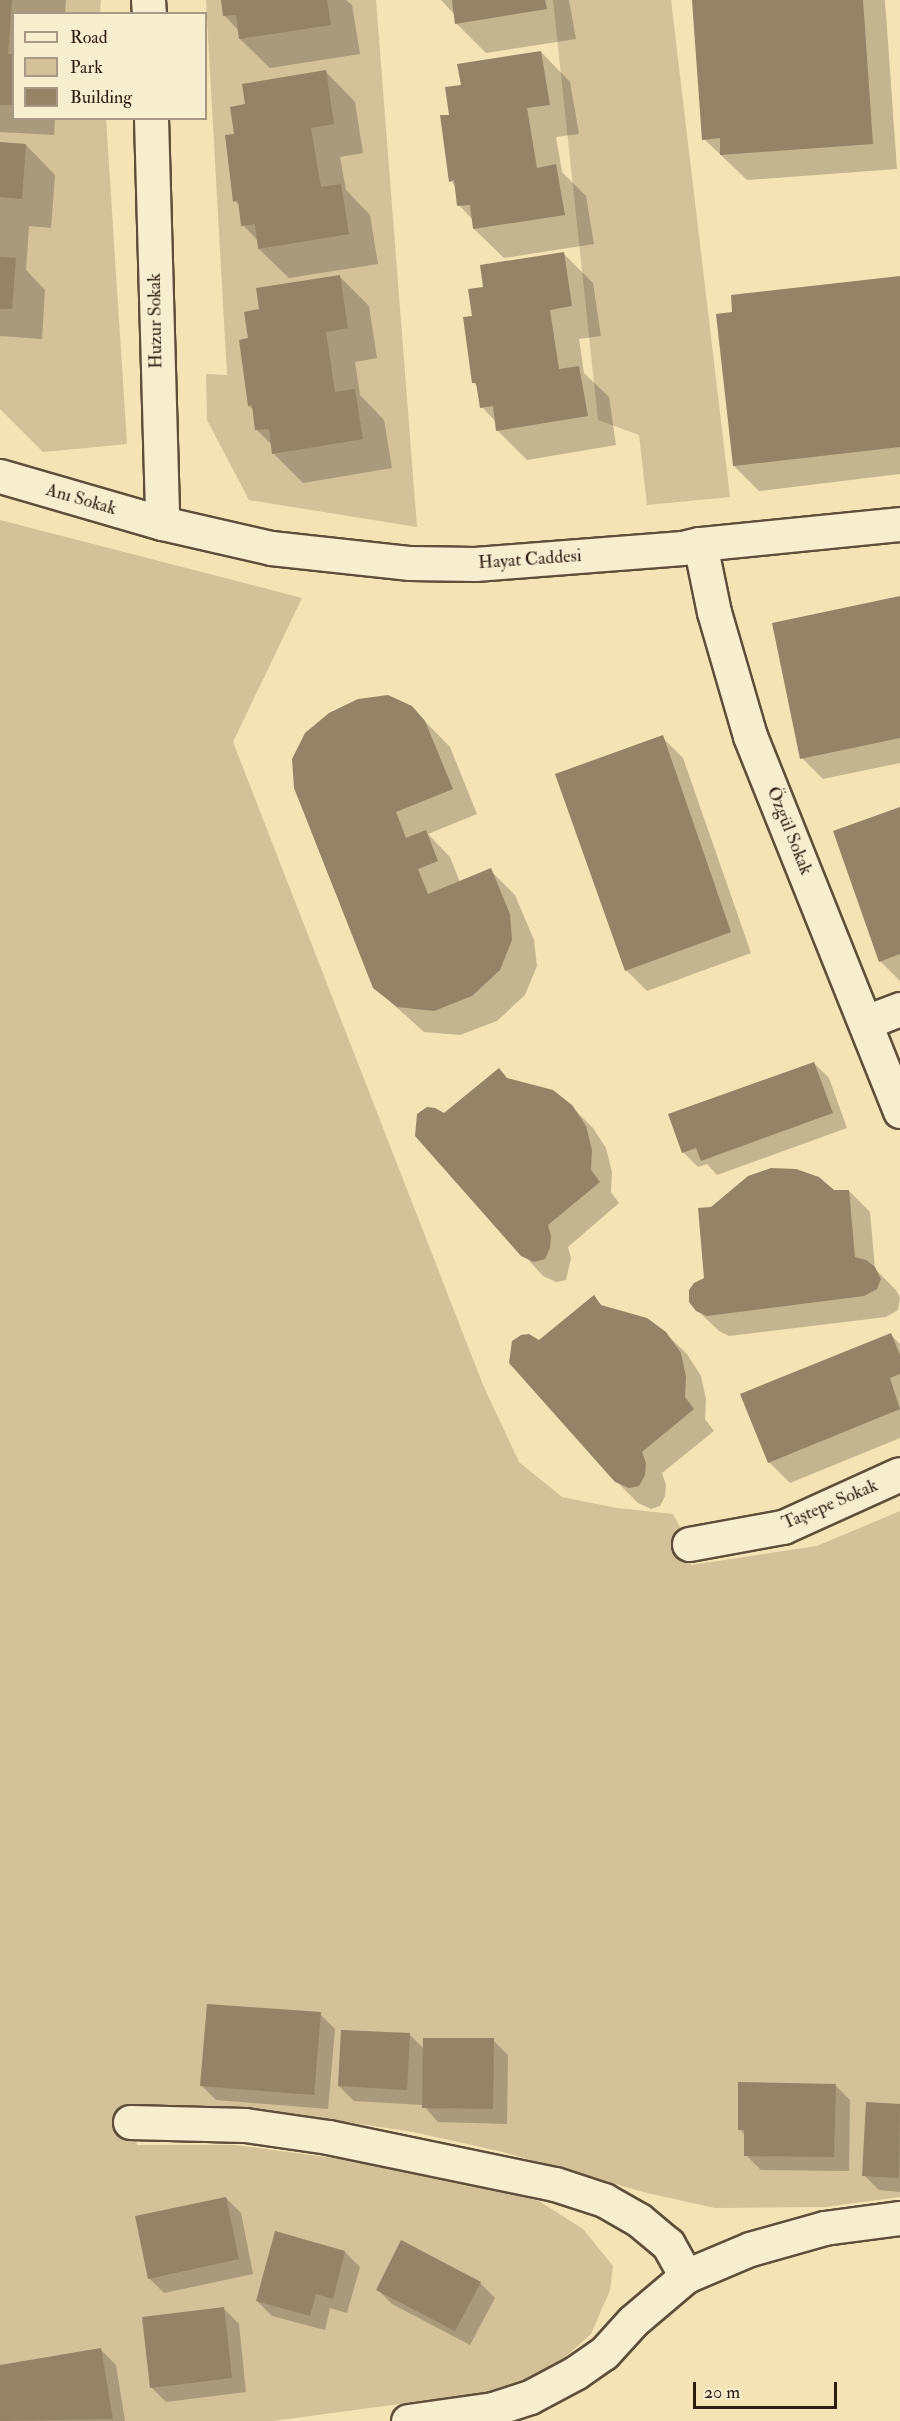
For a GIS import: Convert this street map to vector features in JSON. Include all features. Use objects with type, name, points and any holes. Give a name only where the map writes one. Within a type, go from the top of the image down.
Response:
[{"type":"street","name":"Huzur Sokak","points":[[151,120],[162,524]]},
{"type":"street","name":"Anı Sokak","points":[[0,476],[162,524]]},
{"type":"street","name":"Hayat Caddesi","points":[[162,524],[270,548],[410,563],[475,564],[682,548],[700,544],[900,524]]},
{"type":"street","name":"Özgül Sokak","points":[[700,544],[714,612],[750,736],[900,1111]]},
{"type":"street","points":[[866,1022],[900,1009]]},
{"type":"street","name":"Taştepe Sokak","points":[[689,1544],[783,1527],[900,1474]]},
{"type":"street","points":[[130,2122],[245,2125],[328,2137],[555,2184],[604,2200],[639,2220],[668,2244],[686,2276]]},
{"type":"street","points":[[408,2421],[493,2409],[530,2397],[575,2373],[604,2353],[633,2321],[686,2276],[750,2249],[824,2228],[900,2218]]},
{"type":"green space","points":[[0,0],[101,0],[100,12],[12,12],[12,120],[106,120],[127,444],[43,452],[0,409]]},
{"type":"green space","points":[[206,0],[376,0],[417,527],[249,500],[207,420],[206,374],[227,375]]},
{"type":"green space","points":[[553,0],[671,0],[730,497],[647,505],[639,435],[598,420]]},
{"type":"green space","points":[[0,520],[302,598],[233,742],[483,1385],[519,1462],[562,1497],[617,1508],[673,1514],[689,1544],[691,1565],[817,1546],[900,1511],[900,2197],[825,2207],[715,2208],[647,2193],[499,2151],[413,2132],[289,2113],[138,2106],[131,2122],[137,2145],[235,2145],[393,2166],[539,2201],[583,2229],[613,2266],[610,2290],[591,2334],[556,2365],[510,2389],[273,2421],[0,2421]]},
{"type":"building","points":[[0,0],[12,0],[8,54],[12,54],[12,105],[0,105]]},
{"type":"building","points":[[221,0],[327,0],[331,25],[239,39],[236,15],[223,16]]},
{"type":"building","points":[[452,0],[545,0],[547,9],[455,24]]},
{"type":"building","points":[[692,0],[863,0],[873,144],[720,155],[720,138],[702,140]]},
{"type":"building","points":[[541,51],[550,105],[527,108],[537,168],[556,164],[565,215],[473,229],[470,205],[457,206],[454,180],[449,182],[440,115],[449,115],[445,87],[461,85],[457,64]]},
{"type":"building","points":[[326,70],[334,124],[311,128],[321,187],[341,184],[349,234],[258,249],[255,224],[241,226],[238,200],[233,202],[225,135],[234,134],[230,107],[245,104],[242,84]]},
{"type":"building","points":[[0,142],[26,144],[22,199],[0,197]]},
{"type":"building","points":[[564,252],[572,306],[550,310],[559,369],[579,366],[588,416],[496,431],[493,406],[480,408],[476,383],[472,383],[463,317],[472,316],[468,289],[483,287],[480,265]]},
{"type":"building","points":[[0,257],[16,258],[12,309],[0,309]]},
{"type":"building","points":[[340,275],[348,328],[326,332],[335,392],[355,389],[363,439],[272,454],[269,429],[255,430],[252,405],[248,406],[239,340],[248,338],[244,312],[259,309],[256,288]]},
{"type":"building","points":[[900,276],[900,447],[733,466],[716,314],[732,312],[731,295]]},
{"type":"building","points":[[900,596],[900,738],[800,759],[772,623]]},
{"type":"building","points":[[388,695],[412,706],[425,721],[453,789],[396,812],[406,838],[426,830],[438,861],[418,869],[428,894],[491,868],[510,914],[512,940],[500,970],[472,996],[434,1011],[397,1007],[373,988],[294,788],[292,759],[305,733],[329,713],[358,699]]},
{"type":"building","points":[[663,735],[731,932],[625,971],[555,774]]},
{"type":"building","points":[[900,807],[900,954],[879,962],[833,831]]},
{"type":"building","points":[[814,1062],[833,1113],[701,1161],[696,1148],[682,1153],[668,1114]]},
{"type":"building","points":[[499,1068],[507,1078],[553,1090],[572,1105],[586,1126],[592,1150],[591,1170],[600,1182],[548,1225],[551,1236],[550,1248],[545,1259],[534,1262],[521,1256],[415,1136],[417,1114],[427,1107],[444,1113]]},
{"type":"building","points":[[771,1168],[796,1169],[819,1177],[834,1190],[849,1190],[855,1257],[866,1260],[875,1267],[881,1279],[877,1289],[864,1296],[707,1316],[696,1311],[689,1302],[689,1290],[694,1283],[704,1278],[698,1208],[711,1207],[748,1176]]},
{"type":"building","points":[[594,1295],[601,1305],[647,1318],[666,1332],[681,1353],[686,1377],[685,1397],[694,1409],[642,1452],[646,1463],[645,1475],[639,1486],[629,1488],[615,1482],[509,1363],[512,1341],[521,1335],[529,1334],[539,1340]]},
{"type":"building","points":[[891,1333],[900,1355],[900,1374],[890,1378],[900,1409],[768,1463],[740,1394]]},
{"type":"building","points":[[207,2004],[321,2012],[314,2095],[200,2086]]},
{"type":"building","points":[[341,2030],[410,2033],[407,2090],[338,2086]]},
{"type":"building","points":[[423,2038],[494,2038],[493,2109],[422,2108]]},
{"type":"building","points":[[738,2082],[836,2084],[834,2157],[744,2156],[744,2130],[738,2130]]},
{"type":"building","points":[[866,2102],[900,2104],[899,2178],[862,2176]]},
{"type":"building","points":[[226,2197],[239,2259],[148,2279],[135,2216]]},
{"type":"building","points":[[275,2231],[345,2251],[333,2299],[316,2294],[310,2316],[256,2301]]},
{"type":"building","points":[[401,2240],[481,2282],[455,2331],[376,2290]]},
{"type":"building","points":[[224,2307],[232,2378],[150,2388],[142,2317]]},
{"type":"building","points":[[101,2348],[113,2419],[0,2421],[0,2365]]}]
